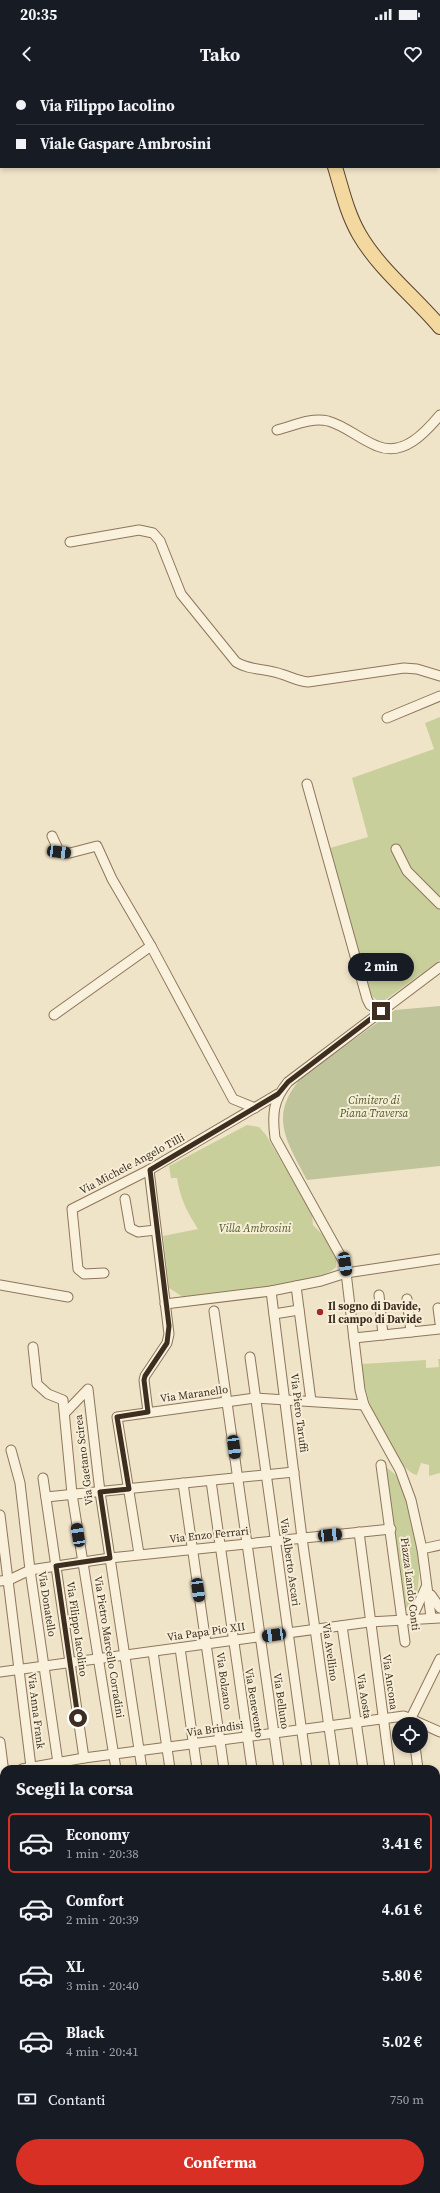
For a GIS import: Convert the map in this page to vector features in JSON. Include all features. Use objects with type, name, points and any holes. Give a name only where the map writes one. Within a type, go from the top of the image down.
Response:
[{"type":"main road","points":[[335,168],[346,204],[360,235],[381,264],[440,327]]},
{"type":"street","points":[[277,430],[311,420],[322,420],[344,426],[376,446],[395,448],[414,441],[426,432],[440,415]]},
{"type":"street","points":[[70,542],[139,530],[153,533],[160,541],[181,594],[236,662],[242,666],[271,671],[300,681],[308,682],[404,668],[417,669],[440,676]]},
{"type":"street","points":[[387,718],[440,696]]},
{"type":"street","points":[[307,784],[367,999],[370,1005],[381,1011]]},
{"type":"street","points":[[52,836],[59,852],[70,853],[97,846],[112,879],[151,946],[233,1099],[255,1108]]},
{"type":"street","points":[[396,849],[407,871],[440,904]]},
{"type":"street","points":[[54,1015],[151,946]]},
{"type":"street","name":"Via Michele Angelo Tilli","points":[[104,1273],[84,1274],[78,1268],[72,1209],[150,1170],[278,1094],[288,1082],[440,967]]},
{"type":"street","points":[[278,1094],[274,1115],[275,1138],[326,1227],[345,1264],[360,1390],[364,1405],[400,1470],[411,1500],[422,1549],[426,1587],[432,1617]]},
{"type":"street","points":[[148,1412],[144,1380],[147,1371],[167,1343],[169,1326],[165,1304],[150,1170]]},
{"type":"street","points":[[125,1199],[130,1228],[138,1232],[156,1230]]},
{"type":"street","points":[[165,1304],[271,1291],[346,1273],[440,1259]]},
{"type":"street","points":[[0,1285],[68,1297]]},
{"type":"street","points":[[296,1286],[310,1401]]},
{"type":"street","name":"Via Piero Taruffi","points":[[271,1291],[302,1538]]},
{"type":"street","points":[[379,1295],[383,1335]]},
{"type":"street","points":[[407,1299],[411,1332]]},
{"type":"street","points":[[438,1308],[440,1323]]},
{"type":"street","points":[[274,1314],[299,1310]]},
{"type":"street","name":"Via Belluno","points":[[214,1311],[239,1478],[278,1765]]},
{"type":"street","points":[[354,1338],[440,1329]]},
{"type":"street","name":"Via Pietro Marcello Corradini","points":[[33,1347],[37,1384],[48,1394],[63,1400],[72,1494],[115,1765]]},
{"type":"street","name":"Via Alberto Ascari","points":[[250,1357],[306,1765]]},
{"type":"street","name":"Via Gaetano Scirea","points":[[65,1413],[88,1390],[100,1492],[141,1765]]},
{"type":"street","name":"Via Maranello","points":[[139,1554],[117,1417],[255,1398],[364,1405]]},
{"type":"street","name":"Via Donatello","points":[[11,1450],[20,1483],[30,1570],[58,1763]]},
{"type":"street","name":"Piazza Lando Conti","points":[[381,1466],[391,1529],[405,1642]]},
{"type":"street","points":[[46,1497],[294,1472]]},
{"type":"street","name":"Via Filippo Iacolino","points":[[43,1478],[84,1758]]},
{"type":"street","name":"Via Benevento","points":[[211,1480],[251,1765]]},
{"type":"street","name":"Via Bolzano","points":[[183,1483],[223,1765]]},
{"type":"street","name":"Via Anna Frank","points":[[0,1514],[4,1580],[19,1670],[26,1765]]},
{"type":"street","name":"Via Enzo Ferrari","points":[[4,1580],[30,1570],[139,1554],[391,1529]]},
{"type":"street","name":"Via Ancona","points":[[359,1532],[369,1622],[389,1765]]},
{"type":"street","name":"Via Avellino","points":[[302,1538],[334,1765]]},
{"type":"street","points":[[422,1549],[440,1545]]},
{"type":"street","points":[[426,1587],[440,1608]]},
{"type":"street","points":[[412,1618],[426,1587]]},
{"type":"street","name":"Via Papa Pio XII","points":[[0,1672],[369,1622],[432,1617]]},
{"type":"street","name":"Via Aosta","points":[[342,1626],[362,1765]]},
{"type":"street","points":[[180,1648],[197,1765]]},
{"type":"street","points":[[153,1652],[169,1765]]},
{"type":"street","points":[[414,1717],[440,1659]]},
{"type":"street","name":"Via Brindisi","points":[[45,1765],[84,1758],[392,1718]]},
{"type":"street","points":[[428,1725],[439,1728]]},
{"type":"street","points":[[0,1743],[3,1765]]},
{"type":"street","points":[[416,1753],[417,1765]]},
{"type":"green space","points":[[440,717],[440,960],[381,1003],[370,995],[330,848],[368,837],[352,778],[434,749],[425,723]]},
{"type":"green space","name":"Cimitero di Piana Traversa","points":[[440,1006],[440,1166],[307,1180],[292,1152],[284,1127],[283,1115],[286,1102],[293,1089],[304,1075],[395,1010]]},
{"type":"green space","name":"Villa Ambrosini","points":[[247,1125],[259,1127],[266,1135],[312,1214],[313,1225],[324,1236],[331,1247],[336,1259],[336,1267],[327,1273],[289,1283],[239,1291],[183,1297],[169,1288],[163,1236],[198,1229],[184,1205],[177,1178],[171,1178],[169,1166]]},
{"type":"green space","points":[[438,1359],[440,1359],[440,1473],[429,1476],[429,1465],[421,1463],[417,1475],[410,1471],[402,1463],[386,1440],[374,1414],[366,1391],[362,1364],[426,1360],[426,1368],[439,1367]]},
{"type":"green space","points":[[386,1467],[396,1476],[404,1490],[412,1520],[418,1554],[419,1570],[416,1595],[405,1610]]},
{"type":"place","name":"Il sogno di Davide, Il campo di Davide","points":[[320,1312]]},
{"type":"route","points":[[78,1718],[56,1566],[110,1558],[100,1492],[129,1489],[117,1417],[148,1412],[144,1380],[145,1376],[167,1343],[169,1326],[163,1289],[150,1170],[278,1094],[288,1082],[381,1011]]}]
